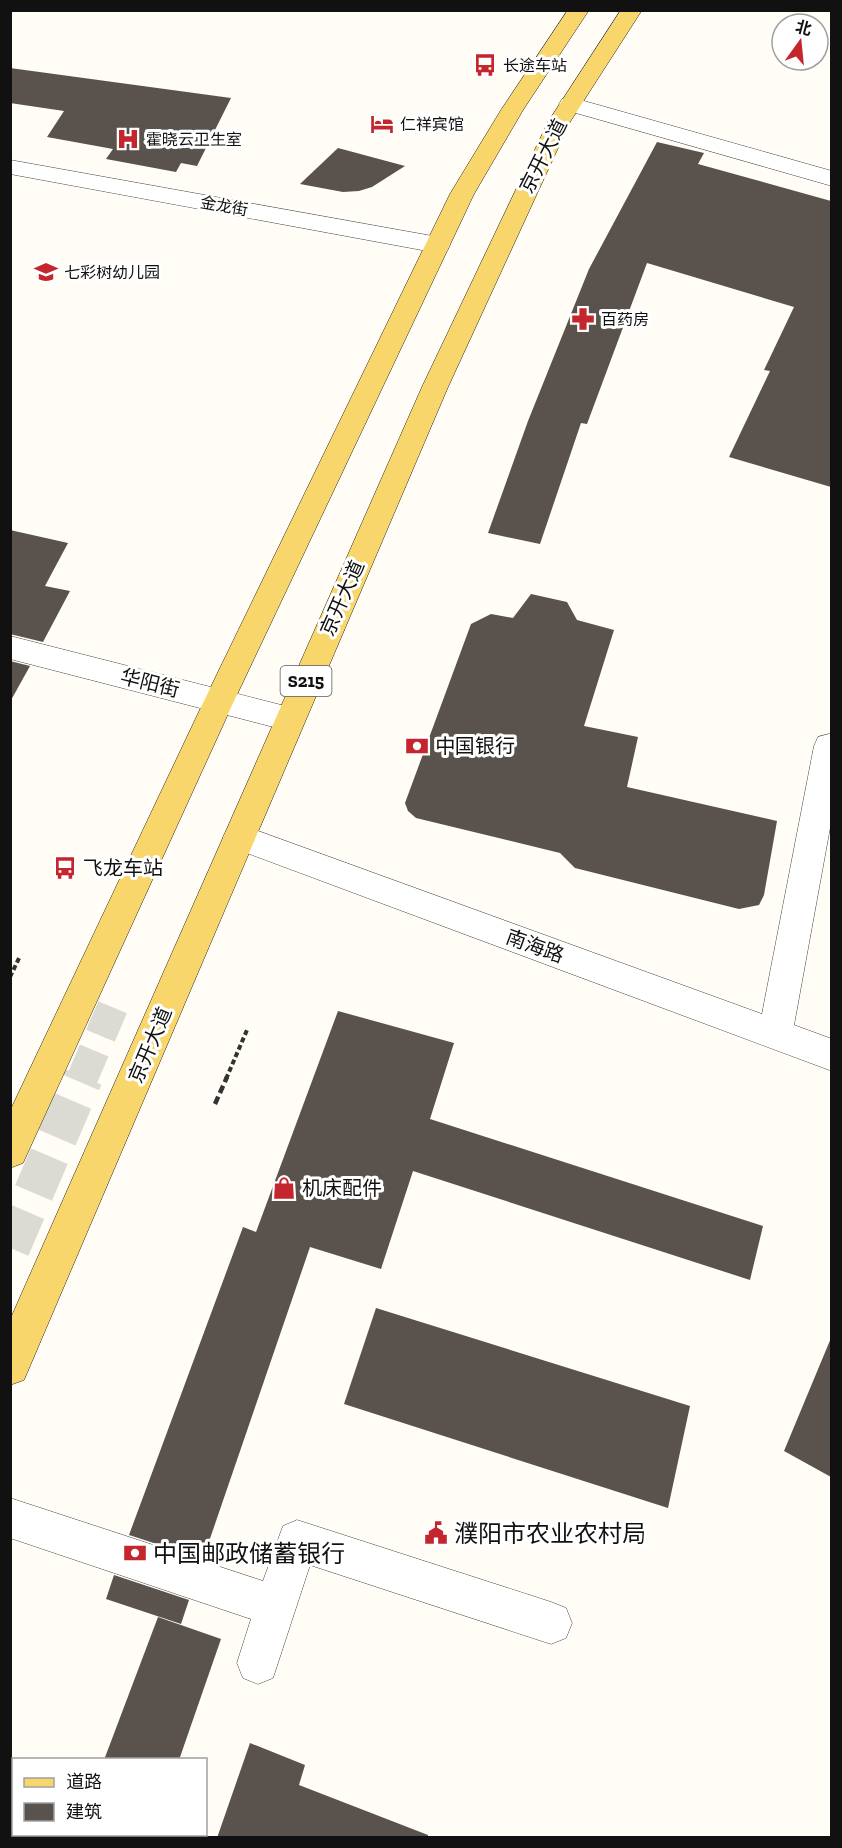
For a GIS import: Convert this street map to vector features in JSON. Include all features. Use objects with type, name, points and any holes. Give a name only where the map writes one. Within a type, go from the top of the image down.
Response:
[{"type":"main road","points":[[10,1151],[219,701],[462,194],[512,110],[579,10]]},
{"type":"main road","name":"京开大道","points":[[10,1366],[289,719],[435,387],[518,206],[570,104],[632,10]]},
{"type":"street","points":[[570,104],[831,179]]},
{"type":"street","name":"金龙街","points":[[10,167],[438,245]]},
{"type":"street","name":"华阳街","points":[[10,648],[289,719]]},
{"type":"street","points":[[776,1035],[829,746]]},
{"type":"street","name":"南海路","points":[[239,837],[831,1055]]},
{"type":"street","points":[[10,1518],[276,1606]]},
{"type":"street","points":[[258,1663],[297,1540],[551,1623]]},
{"type":"path","points":[[10,977],[20,957]]},
{"type":"path","points":[[215,1104],[247,1030]]},
{"type":"building","points":[[10,68],[231,98],[197,166],[181,163],[176,172],[106,159],[113,149],[47,137],[64,111],[10,103]]},
{"type":"building","points":[[657,142],[704,153],[698,164],[831,201],[831,487],[729,457],[770,371],[764,370],[794,307],[647,263],[587,424],[581,423],[540,544],[488,533],[528,421],[589,269]]},
{"type":"building","points":[[338,148],[405,166],[372,187],[359,191],[343,192],[300,184]]},
{"type":"building","points":[[10,530],[68,543],[45,586],[70,591],[43,642],[10,634]]},
{"type":"building","points":[[531,594],[567,602],[577,620],[614,630],[584,726],[638,737],[627,787],[777,821],[764,895],[759,905],[739,909],[575,868],[560,853],[416,818],[408,811],[405,803],[471,624],[491,614],[513,618]]},
{"type":"building","points":[[10,661],[30,666],[10,702]]},
{"type":"building","points":[[338,1011],[454,1043],[430,1119],[763,1226],[750,1280],[413,1171],[381,1269],[310,1247],[203,1559],[129,1535],[243,1227],[256,1232]]},
{"type":"building","points":[[376,1308],[690,1406],[668,1508],[344,1404]]},
{"type":"building","points":[[831,1338],[831,1477],[784,1451]]},
{"type":"building","points":[[114,1575],[189,1600],[181,1624],[106,1599]]},
{"type":"building","points":[[158,1617],[221,1639],[180,1758],[105,1758]]},
{"type":"building","points":[[250,1743],[305,1765],[299,1785],[428,1835],[428,1838],[217,1838]]},
{"type":"tunnel","points":[[82,1079],[117,997]]},
{"type":"tunnel","points":[[10,1248],[83,1077]]},
{"type":"place","name":"长途车站","points":[[485,65]]},
{"type":"place","name":"仁祥宾馆","points":[[382,124]]},
{"type":"place","name":"霍晓云卫生室","points":[[128,139]]},
{"type":"place","name":"七彩树幼儿园","points":[[46,272]]},
{"type":"place","name":"百药房","points":[[583,319]]},
{"type":"place","name":"中国银行","points":[[417,746]]},
{"type":"place","name":"飞龙车站","points":[[65,868]]},
{"type":"place","name":"机床配件","points":[[284,1188]]},
{"type":"place","name":"濮阳市农业农村局","points":[[436,1533]]},
{"type":"place","name":"中国邮政储蓄银行","points":[[135,1553]]}]
